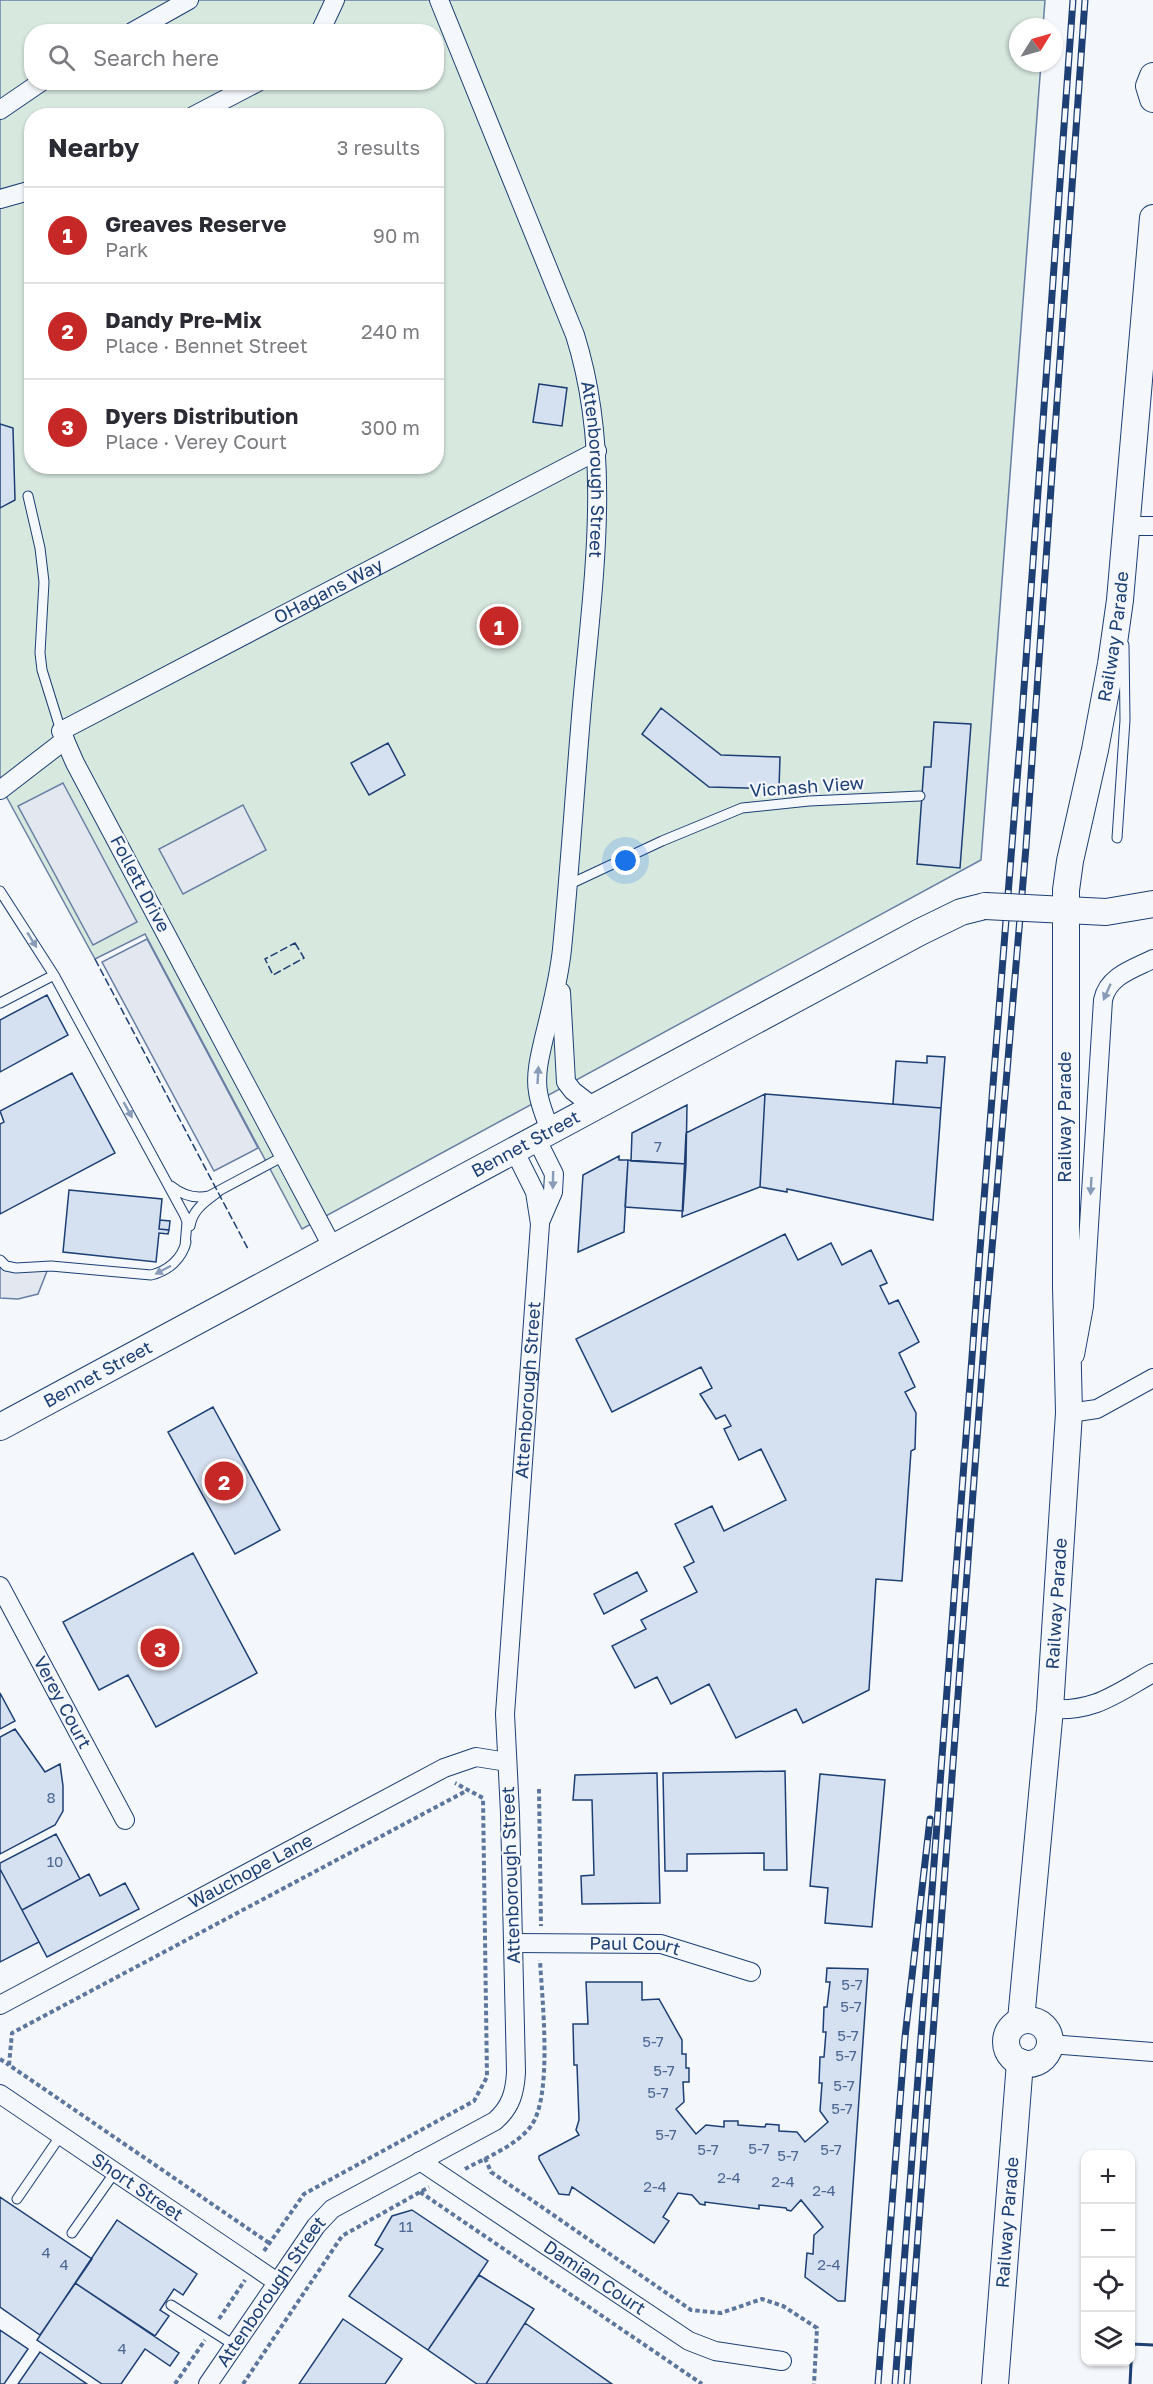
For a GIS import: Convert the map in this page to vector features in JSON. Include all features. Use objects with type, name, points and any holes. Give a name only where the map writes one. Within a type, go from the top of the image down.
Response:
[{"type":"main road","points":[[1153,76],[1149,86],[1153,99]]},
{"type":"main road","name":"Railway Parade","points":[[1021,2020],[1050,1709],[1069,1413],[1066,1275],[1065,909],[1070,861],[1095,750],[1111,664],[1123,572],[1153,219]]},
{"type":"main road","name":"Bennet Street","points":[[0,1427],[961,912],[985,906],[1114,911],[1153,904]]},
{"type":"main road","points":[[1021,2020],[1034,2020],[1040,2023],[1048,2033],[1050,2044],[1047,2054],[1042,2059],[1028,2064],[1020,2062],[1010,2054],[1006,2041],[1010,2028],[1021,2020]]},
{"type":"main road","name":"Railway Parade","points":[[995,2384],[1020,2062]]},
{"type":"street","points":[[146,24],[189,0]]},
{"type":"street","points":[[324,24],[335,0]]},
{"type":"street","name":"Attenborough Street","points":[[208,2384],[316,2226],[332,2210],[495,2121],[505,2112],[513,2097],[516,2072],[510,1813],[505,1714],[540,1224],[535,1192],[534,1140],[540,1103],[537,1083],[539,1063],[560,966],[568,885],[595,549],[597,451],[589,390],[575,335],[438,0]]},
{"type":"street","points":[[0,110],[29,90]]},
{"type":"street","points":[[208,108],[243,90]]},
{"type":"street","points":[[0,200],[24,192]]},
{"type":"street","name":"OHagans Way","points":[[0,790],[63,736],[597,451]]},
{"type":"street","points":[[1127,526],[1153,526]]},
{"type":"street","name":"Follett Drive","points":[[63,736],[333,1248]]},
{"type":"street","points":[[1070,1385],[1084,1306],[1104,995],[1114,980],[1153,959]]},
{"type":"street","name":"Attenborough Street","points":[[560,966],[565,1080],[573,1091],[595,1108]]},
{"type":"street","name":"Attenborough Street","points":[[534,1140],[554,1174],[553,1192],[540,1224]]},
{"type":"street","points":[[1069,1413],[1097,1409],[1153,1378]]},
{"type":"street","name":"Verey Court","points":[[0,1586],[125,1820]]},
{"type":"street","points":[[1050,1709],[1085,1708],[1153,1673]]},
{"type":"street","name":"Wauchope Lane","points":[[0,2006],[435,1773],[460,1761],[476,1757],[507,1762]]},
{"type":"street","name":"Paul Court","points":[[513,1943],[661,1944],[751,1972]]},
{"type":"street","points":[[1050,2044],[1153,2052]]},
{"type":"street","name":"Short Street","points":[[0,2094],[277,2282]]},
{"type":"street","name":"Damian Court","points":[[420,2161],[697,2346],[782,2361]]},
{"type":"lane","name":"Follett Drive","points":[[28,496],[40,548],[44,582],[40,653],[42,670],[63,736]]},
{"type":"lane","points":[[1117,838],[1125,703],[1123,572]]},
{"type":"lane","name":"Vicnash View","points":[[568,885],[662,841],[742,808],[809,801],[920,796]]},
{"type":"lane","points":[[0,891],[54,975],[187,1219],[185,1246]]},
{"type":"lane","points":[[0,1003],[54,975]]},
{"type":"lane","points":[[0,1260],[6,1266],[16,1268],[51,1266],[151,1275],[163,1271],[182,1255],[192,1216],[201,1205],[218,1192],[284,1156]]},
{"type":"lane","points":[[165,1179],[175,1189],[192,1197],[203,1197],[218,1192]]},
{"type":"lane","points":[[17,2199],[61,2135]]},
{"type":"lane","points":[[72,2233],[115,2172]]},
{"type":"lane","points":[[171,2305],[234,2345]]},
{"type":"path","points":[[175,2384],[304,2194],[474,2101],[487,2077],[483,1798],[435,1773]]},
{"type":"path","points":[[243,2384],[342,2236],[517,2140],[531,2126],[542,2100],[544,2080],[539,1943],[543,1916],[538,1789]]},
{"type":"path","points":[[9,2065],[12,2033],[468,1790]]},
{"type":"path","points":[[0,2060],[269,2243]]},
{"type":"path","points":[[485,2158],[491,2172],[691,2310],[722,2313],[762,2299],[783,2306],[817,2328],[814,2384]]},
{"type":"path","points":[[420,2193],[702,2384]]},
{"type":"shaded area","points":[[0,0],[1045,0],[1044,18],[1009,18],[1009,72],[1040,72],[981,860],[302,1229],[145,934],[95,959],[0,785]]},
{"type":"shaded area","points":[[63,783],[137,922],[93,945],[18,806]]},
{"type":"shaded area","points":[[243,805],[266,850],[183,894],[159,849]]},
{"type":"shaded area","points":[[147,939],[258,1148],[214,1171],[102,962]]},
{"type":"shaded area","points":[[0,1260],[6,1266],[49,1266],[38,1294],[18,1299],[0,1298]]},
{"type":"building","points":[[539,384],[567,388],[562,426],[533,422]]},
{"type":"building","points":[[0,424],[13,428],[15,500],[0,508]]},
{"type":"building","points":[[661,708],[721,755],[780,757],[779,789],[709,787],[642,734]]},
{"type":"building","points":[[934,722],[971,724],[960,868],[917,864],[924,767],[931,767]]},
{"type":"building","points":[[388,743],[405,775],[369,795],[351,763]]},
{"type":"building","points":[[47,995],[68,1035],[0,1072],[0,1020]]},
{"type":"building","points":[[927,1056],[945,1057],[941,1108],[893,1104],[896,1061],[927,1063]]},
{"type":"building","points":[[72,1073],[115,1153],[0,1214],[0,1124],[4,1122],[0,1111]]},
{"type":"building","points":[[765,1094],[760,1187],[682,1217],[686,1133]]},
{"type":"building","points":[[765,1094],[941,1108],[933,1220],[787,1189],[787,1192],[760,1187]]},
{"type":"building","points":[[687,1105],[686,1164],[631,1161],[632,1133]]},
{"type":"building","points":[[619,1156],[619,1160],[628,1160],[624,1232],[578,1252],[583,1175]]},
{"type":"building","points":[[628,1160],[686,1164],[683,1211],[625,1207]]},
{"type":"building","points":[[69,1190],[162,1199],[159,1229],[169,1230],[168,1234],[159,1233],[156,1262],[63,1252]]},
{"type":"building","points":[[160,1220],[170,1221],[169,1230],[159,1229]]},
{"type":"building","points":[[785,1234],[798,1260],[831,1243],[842,1265],[871,1250],[887,1283],[880,1286],[889,1304],[898,1300],[919,1342],[899,1353],[915,1387],[905,1392],[916,1413],[915,1449],[911,1451],[902,1581],[876,1579],[869,1690],[803,1723],[796,1709],[736,1738],[709,1684],[671,1704],[657,1677],[635,1688],[612,1646],[646,1629],[641,1620],[697,1592],[684,1567],[694,1562],[675,1524],[712,1506],[724,1531],[786,1500],[761,1449],[739,1460],[724,1429],[731,1426],[725,1415],[716,1419],[700,1394],[712,1388],[701,1367],[612,1412],[576,1339]]},
{"type":"building","points":[[213,1407],[280,1530],[235,1554],[168,1432]]},
{"type":"building","points":[[193,1553],[257,1673],[156,1727],[128,1675],[99,1690],[63,1622]]},
{"type":"building","points":[[637,1572],[647,1591],[604,1614],[594,1594]]},
{"type":"building","points":[[0,1693],[15,1721],[0,1729]]},
{"type":"building","points":[[15,1729],[45,1772],[60,1764],[63,1811],[55,1825],[0,1854],[0,1737]]},
{"type":"building","points":[[785,1771],[787,1870],[764,1870],[764,1853],[687,1854],[687,1871],[665,1871],[663,1773]]},
{"type":"building","points":[[657,1773],[660,1903],[582,1904],[581,1876],[594,1875],[592,1800],[573,1800],[575,1775]]},
{"type":"building","points":[[820,1774],[885,1780],[872,1927],[825,1923],[828,1888],[810,1886]]},
{"type":"building","points":[[56,1834],[80,1879],[22,1910],[0,1869],[0,1863]]},
{"type":"building","points":[[0,1869],[39,1942],[0,1962]]},
{"type":"building","points":[[89,1874],[100,1896],[125,1883],[139,1909],[47,1957],[22,1910]]},
{"type":"building","points":[[827,1968],[868,1969],[845,2301],[838,2301],[805,2277],[807,2253],[813,2254],[814,2235],[823,2227],[801,2200],[791,2211],[786,2208],[759,2205],[759,2209],[705,2202],[705,2205],[700,2204],[692,2195],[678,2193],[663,2217],[669,2221],[654,2243],[572,2187],[569,2195],[559,2194],[539,2156],[579,2135],[576,2130],[579,2120],[573,2024],[588,2024],[586,1982],[642,1982],[642,2000],[659,1999],[682,2040],[682,2054],[686,2054],[686,2068],[689,2068],[689,2082],[683,2082],[684,2102],[676,2109],[696,2134],[706,2125],[724,2127],[724,2121],[738,2121],[738,2125],[765,2127],[766,2124],[779,2125],[779,2131],[797,2132],[805,2142],[828,2122],[820,2111],[822,2083],[819,2083],[820,2057],[824,2057],[826,2032],[823,2032],[824,2007],[827,2007],[830,1982],[826,1982]]},
{"type":"building","points":[[0,2197],[92,2259],[40,2335],[0,2307]]},
{"type":"building","points":[[412,2210],[488,2261],[428,2350],[349,2296],[383,2249],[375,2245],[392,2216]]},
{"type":"building","points":[[117,2220],[197,2274],[183,2295],[174,2289],[160,2310],[169,2316],[155,2336],[75,2283]]},
{"type":"building","points":[[479,2275],[534,2309],[486,2384],[477,2384],[428,2350]]},
{"type":"building","points":[[75,2283],[179,2353],[170,2366],[145,2349],[121,2384],[102,2384],[37,2340]]},
{"type":"building","points":[[343,2319],[402,2359],[385,2384],[299,2384]]},
{"type":"building","points":[[525,2323],[612,2384],[486,2384]]},
{"type":"building","points":[[0,2330],[28,2349],[4,2384],[0,2384]]},
{"type":"building","points":[[40,2352],[87,2384],[18,2384]]},
{"type":"railway","points":[[895,2384],[1021,730],[1073,0]]},
{"type":"railway","points":[[907,2384],[985,1331],[1026,847],[1085,0]]},
{"type":"railway","points":[[878,2384],[905,2037],[930,1819]]},
{"type":"fence","points":[[295,943],[304,958],[273,975],[265,959],[295,943]]},
{"type":"fence","points":[[95,959],[248,1249]]},
{"type":"wall","points":[[1130,2384],[1132,2344],[1153,2345]]},
{"type":"place","name":"Greaves Reserve","points":[[499,626]]},
{"type":"place","name":"Dandy Pre-Mix","points":[[224,1481]]},
{"type":"place","name":"Dyers Distribution","points":[[160,1648]]}]
